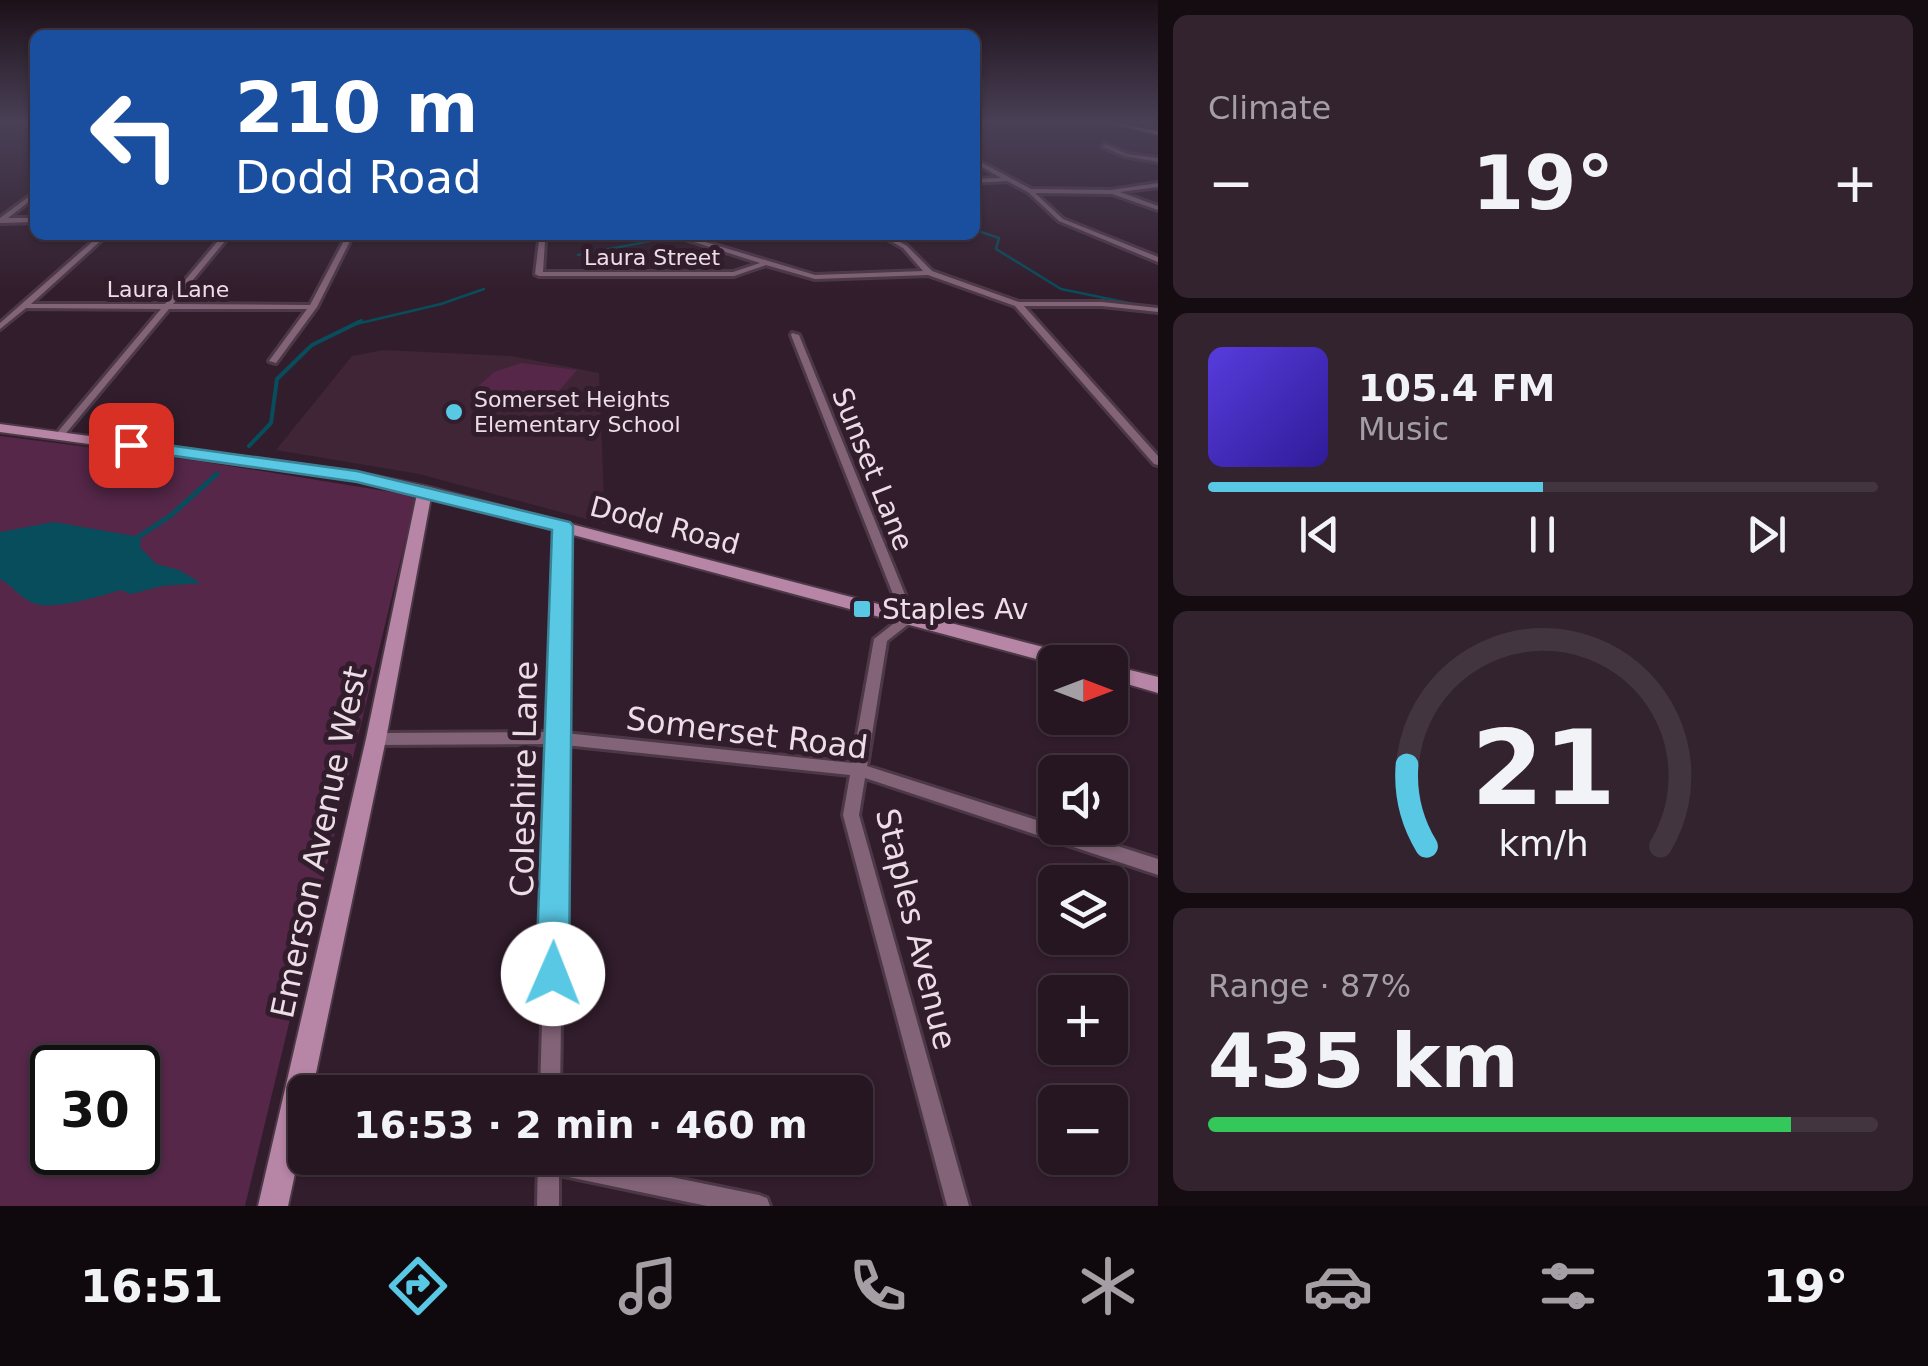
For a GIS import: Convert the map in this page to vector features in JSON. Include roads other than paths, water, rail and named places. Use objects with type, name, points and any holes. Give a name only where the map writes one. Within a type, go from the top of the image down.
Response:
[{"type":"main road","name":"Dodd Road","points":[[0,428],[357,476],[425,490],[1038,653]]},
{"type":"main road","name":"Emerson Avenue West","points":[[273,1206],[376,738],[425,490]]},
{"type":"main road","points":[[1128,677],[1158,685]]},
{"type":"street","points":[[980,181],[1008,179],[1030,191],[1061,220],[1158,260]]},
{"type":"street","points":[[1030,191],[1110,192],[1158,185]]},
{"type":"street","points":[[1110,192],[1158,208]]},
{"type":"street","points":[[0,220],[30,198]]},
{"type":"street","points":[[0,220],[30,220]]},
{"type":"street","points":[[0,327],[98,240]]},
{"type":"street","points":[[59,436],[224,240]]},
{"type":"street","points":[[274,361],[313,307],[347,240]]},
{"type":"street","points":[[691,240],[816,277],[929,273],[1018,304],[1102,304],[1158,310]]},
{"type":"street","points":[[892,240],[905,247],[929,273]]},
{"type":"street","name":"Laura Street","points":[[542,241],[539,274],[734,274],[763,264]]},
{"type":"street","points":[[1018,304],[1158,462]]},
{"type":"street","name":"Laura Lane","points":[[23,306],[313,307]]},
{"type":"street","name":"Sunset Lane","points":[[795,335],[909,619]]},
{"type":"street","name":"Coleshire Lane","points":[[550,1075],[562,526]]},
{"type":"street","name":"Staples Avenue","points":[[909,619],[881,639],[851,815],[958,1206]]},
{"type":"street","name":"Somerset Road","points":[[376,738],[558,738],[860,770],[1158,867]]},
{"type":"street","points":[[548,1206],[549,1175]]},
{"type":"street","points":[[617,1175],[759,1206]]},
{"type":"water","points":[[54,522],[141,534],[140,547],[156,564],[179,570],[201,583],[162,586],[131,594],[120,590],[64,604],[33,603],[0,579],[0,532]]},
{"type":"waterway","points":[[980,232],[999,238],[996,249],[1061,289],[1158,309]]},
{"type":"waterway","points":[[578,255],[656,240]]},
{"type":"waterway","points":[[356,324],[441,304],[484,289]]},
{"type":"waterway","points":[[249,446],[271,423],[277,379],[312,345],[361,321]]},
{"type":"waterway","points":[[138,537],[170,516],[217,474]]},
{"type":"place","name":"Somerset Heights Elementary School","points":[[454,412]]},
{"type":"place","name":"Staples Av","points":[[862,609]]}]
